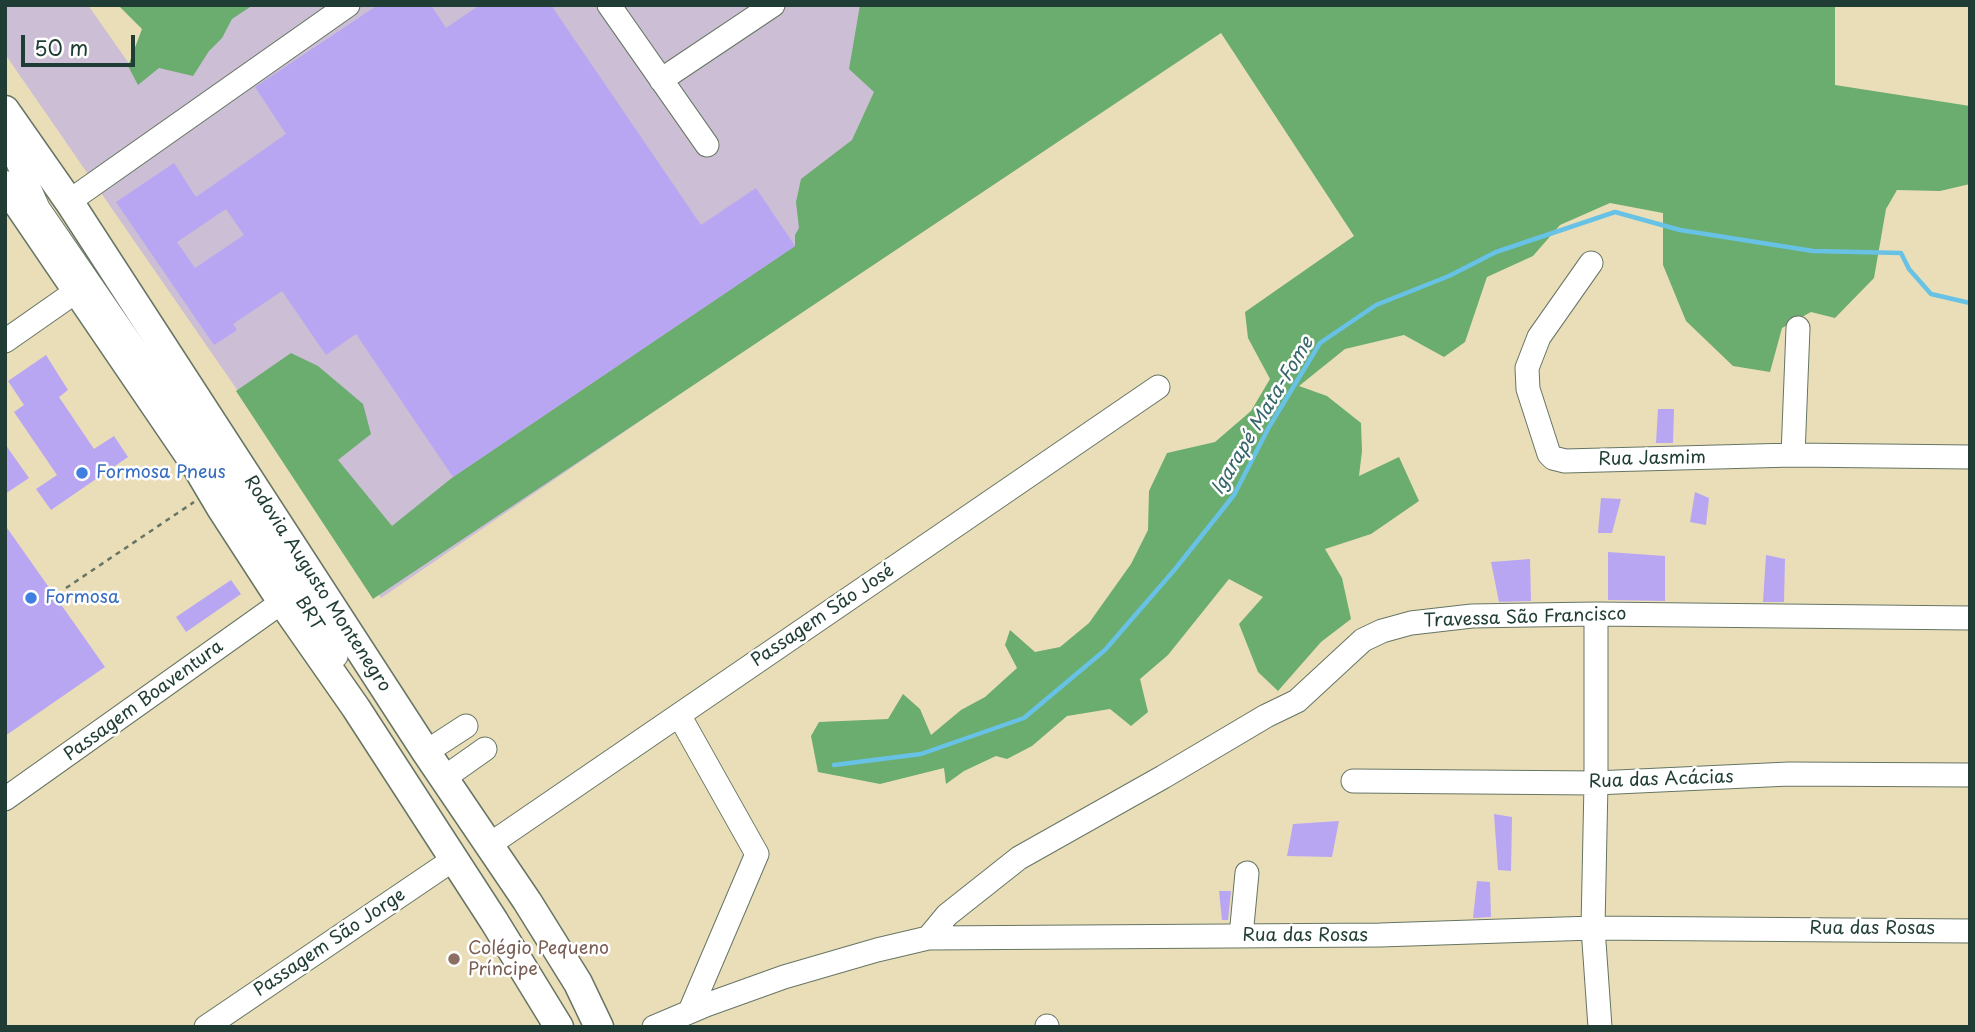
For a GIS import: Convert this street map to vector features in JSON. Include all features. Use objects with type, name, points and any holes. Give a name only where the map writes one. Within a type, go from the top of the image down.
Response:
[{"type":"main road","name":"Rodovia Augusto Montenegro","points":[[5,110],[70,203],[443,778],[559,950],[599,1027]]},
{"type":"main road","name":"Rodovia Augusto Montenegro","points":[[5,185],[195,464],[282,602],[356,708],[495,920],[559,1027]]},
{"type":"street","points":[[70,203],[80,193],[348,5]]},
{"type":"street","points":[[609,5],[707,145]]},
{"type":"street","points":[[661,80],[773,5]]},
{"type":"street","name":"BRT","points":[[5,141],[15,156],[38,208],[200,444],[515,933],[570,1027]]},
{"type":"street","name":"BRT","points":[[5,177],[38,208]]},
{"type":"street","name":"Rua Jasmim","points":[[1591,263],[1539,337],[1527,368],[1528,389],[1549,454],[1553,458],[1565,461],[1794,455],[1970,457]]},
{"type":"street","points":[[5,341],[78,290]]},
{"type":"street","points":[[1794,455],[1798,328]]},
{"type":"street","name":"Passagem São José","points":[[489,845],[1157,387]]},
{"type":"street","name":"Passagem Boaventura","points":[[5,799],[282,602]]},
{"type":"street","points":[[1596,614],[1593,929],[1600,1027]]},
{"type":"street","name":"Travessa São Francisco","points":[[928,939],[956,907],[1018,858],[1266,716],[1297,701],[1363,640],[1382,631],[1411,623],[1472,616],[1596,614],[1970,618]]},
{"type":"street","points":[[679,715],[757,854],[690,1012]]},
{"type":"street","points":[[426,752],[466,726]]},
{"type":"street","points":[[443,778],[485,749]]},
{"type":"street","name":"Rua das Acácias","points":[[1353,781],[1596,783],[1789,774],[1970,775]]},
{"type":"street","name":"Passagem São Jorge","points":[[206,1027],[454,859]]},
{"type":"street","points":[[1241,936],[1247,873]]},
{"type":"street","name":"Rua das Rosas","points":[[654,1027],[784,977],[928,939],[1380,935],[1593,929],[1970,931]]},
{"type":"path","points":[[66,588],[186,508]]},
{"type":"shaded area","points":[[5,5],[88,5],[137,75],[238,5],[1234,5],[1223,23],[381,598],[5,54]]},
{"type":"green space","points":[[118,5],[253,5],[232,19],[222,38],[209,51],[193,76],[159,68],[138,85],[128,66],[142,29]]},
{"type":"green space","points":[[860,5],[1835,5],[1835,85],[1970,106],[1970,184],[1940,191],[1897,190],[1886,209],[1874,278],[1835,318],[1811,312],[1782,328],[1770,372],[1733,366],[1686,321],[1663,265],[1663,213],[1610,203],[1560,225],[1533,256],[1487,277],[1465,342],[1444,357],[1404,335],[1345,349],[1299,386],[1327,396],[1361,423],[1359,476],[1399,457],[1419,501],[1371,534],[1325,549],[1342,578],[1351,619],[1321,642],[1278,691],[1258,672],[1239,624],[1263,597],[1229,579],[1168,655],[1140,679],[1148,712],[1131,726],[1110,709],[1067,716],[1032,746],[1007,759],[996,756],[964,771],[946,784],[944,768],[880,784],[818,772],[811,736],[819,722],[888,719],[903,694],[920,709],[931,735],[961,710],[985,697],[1017,668],[1005,645],[1010,630],[1035,652],[1060,647],[1089,623],[1131,564],[1148,530],[1149,491],[1167,453],[1215,442],[1251,411],[1270,379],[1248,338],[1245,312],[1354,236],[1221,33],[373,599],[236,391],[291,353],[318,366],[363,404],[371,434],[338,460],[392,526],[453,477],[795,246],[795,235],[799,228],[796,202],[801,179],[852,140],[874,92],[849,69]]},
{"type":"building","points":[[378,5],[431,5],[446,28],[480,5],[551,5],[701,225],[756,188],[795,246],[453,477],[356,334],[326,355],[282,291],[233,324],[237,330],[214,345],[116,202],[174,163],[196,197],[286,134],[255,87]],"holes":[[[226,209],[244,235],[195,268],[177,242]]]},
{"type":"building","points":[[46,355],[68,390],[59,397],[94,449],[114,436],[128,457],[51,510],[36,489],[57,475],[14,412],[24,405],[8,381]]},
{"type":"building","points":[[1658,409],[1674,409],[1673,443],[1656,443]]},
{"type":"building","points":[[5,444],[29,478],[5,494]]},
{"type":"building","points":[[1695,492],[1709,498],[1706,525],[1690,522]]},
{"type":"building","points":[[1601,498],[1621,499],[1612,533],[1598,533]]},
{"type":"building","name":"Formosa","points":[[5,525],[105,667],[5,736]]},
{"type":"building","points":[[1608,552],[1665,556],[1665,601],[1608,600]]},
{"type":"building","points":[[1766,555],[1785,559],[1784,602],[1763,602]]},
{"type":"building","points":[[1530,559],[1531,601],[1499,602],[1491,562]]},
{"type":"building","points":[[231,580],[241,594],[186,632],[176,617]]},
{"type":"building","points":[[1494,814],[1512,817],[1511,871],[1498,870]]},
{"type":"building","points":[[1339,821],[1332,857],[1287,856],[1293,824]]},
{"type":"building","points":[[1477,881],[1490,882],[1491,917],[1473,918]]},
{"type":"building","points":[[1219,891],[1231,891],[1228,920],[1222,920]]},
{"type":"waterway","name":"Igarapé Mata-Fome","points":[[834,765],[921,754],[1024,718],[1105,650],[1176,568],[1234,495],[1269,427],[1320,343],[1376,305],[1449,276],[1496,252],[1615,212],[1680,230],[1813,251],[1901,253],[1909,269],[1931,294],[1970,303]]},
{"type":"place","name":"Formosa Pneus","points":[[82,473]]},
{"type":"place","name":"Formosa","points":[[31,598]]},
{"type":"place","name":"Colégio Pequeno Príncipe","points":[[454,959]]}]
